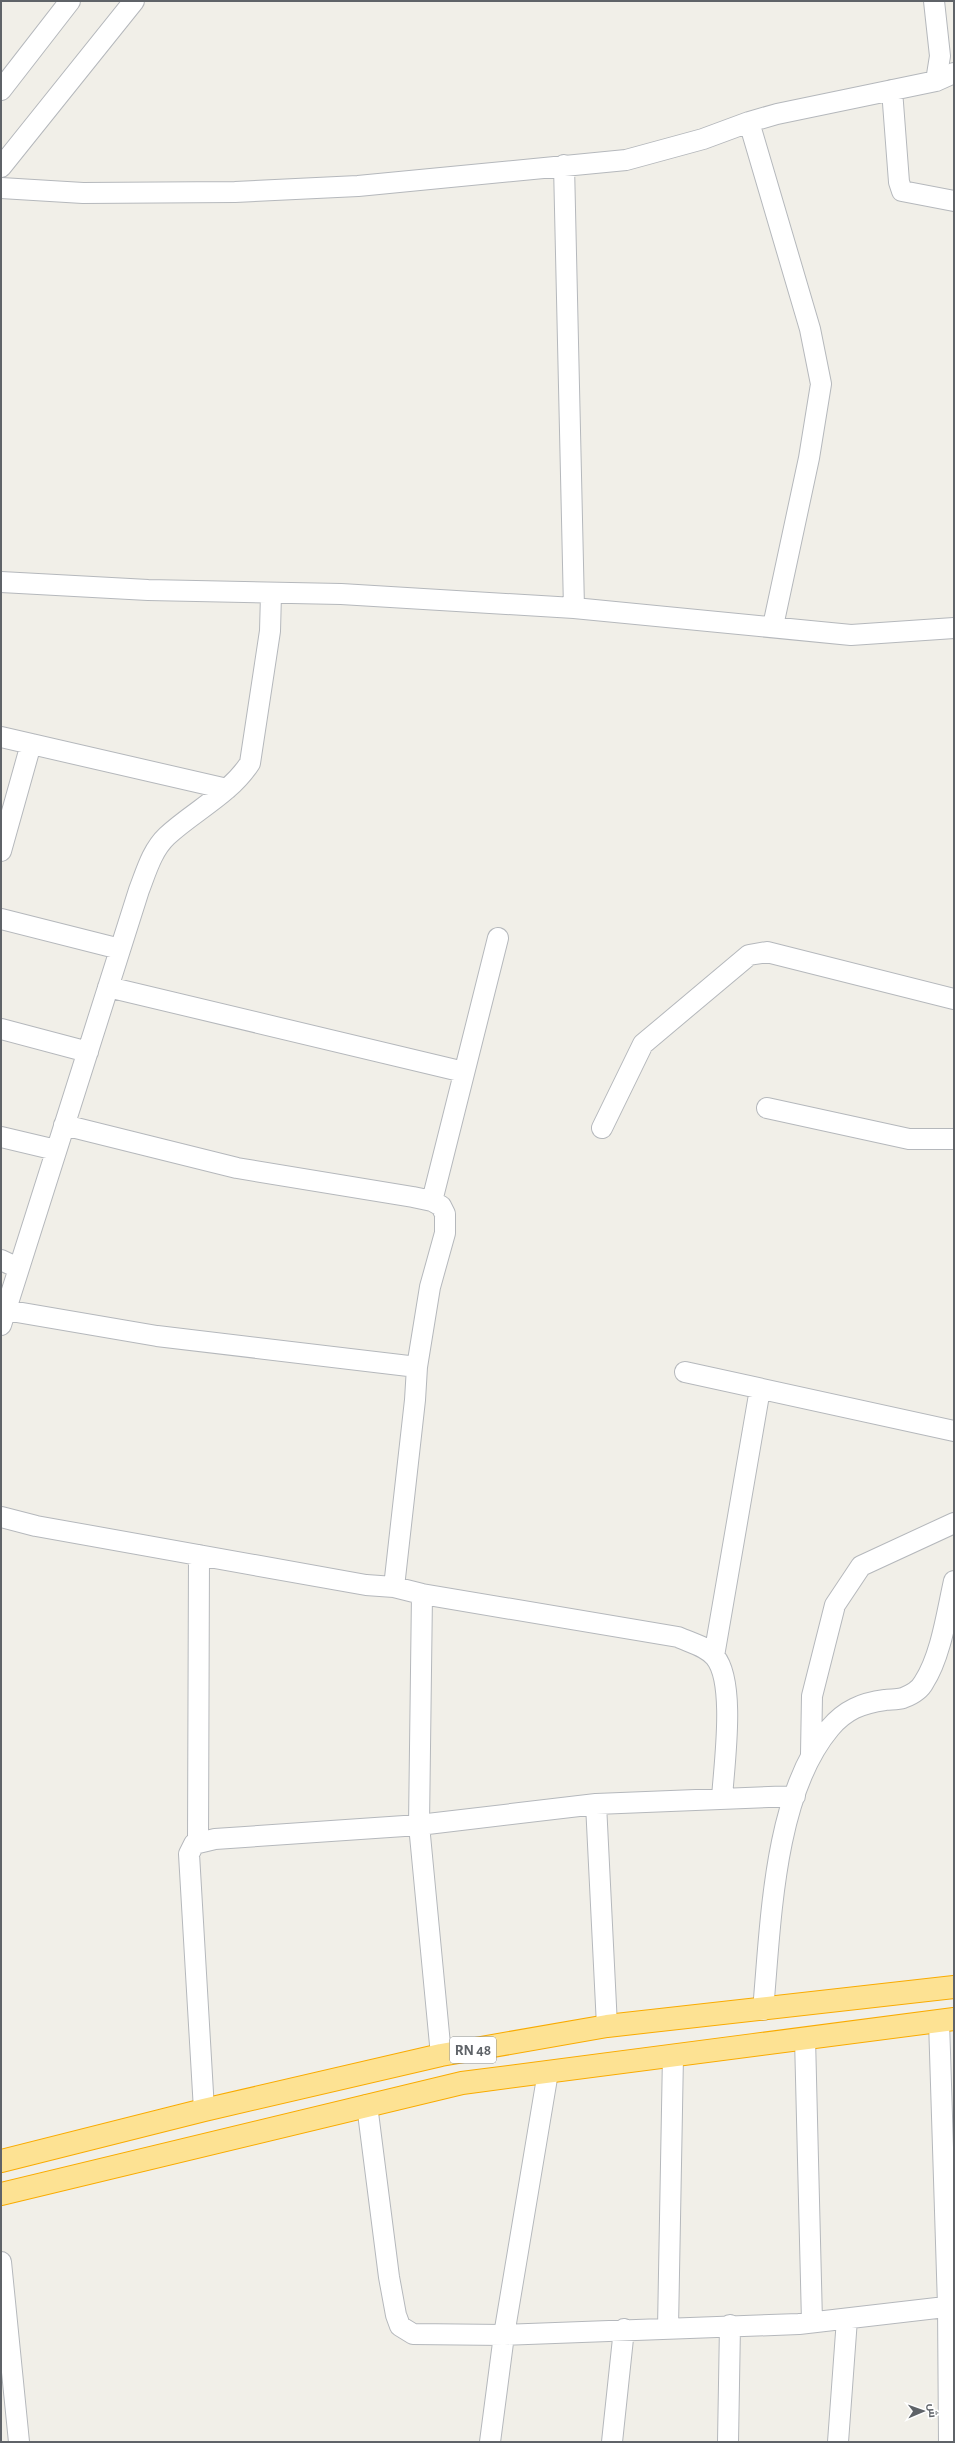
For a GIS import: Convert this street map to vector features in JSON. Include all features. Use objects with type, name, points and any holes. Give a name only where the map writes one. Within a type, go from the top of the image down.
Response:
[{"type":"highway","name":"RN 48","points":[[1,2161],[204,2110],[441,2055],[607,2026],[763,2010],[954,1986]]},
{"type":"highway","name":"RN 48","points":[[1,2194],[462,2084],[946,2020]]},
{"type":"street","points":[[1,90],[70,1]]},
{"type":"street","points":[[1,166],[134,1]]},
{"type":"street","points":[[1,188],[83,193],[235,192],[358,186],[626,160],[703,139],[749,122],[945,77],[940,56],[934,1]]},
{"type":"street","points":[[892,90],[899,182],[902,191],[954,201]]},
{"type":"street","points":[[749,122],[810,329],[820,384],[809,458],[773,626]]},
{"type":"street","points":[[564,165],[574,608]]},
{"type":"street","points":[[1,582],[271,594],[341,594],[574,608],[773,626],[816,633],[851,635],[954,628]]},
{"type":"street","points":[[271,594],[270,631],[254,749],[250,763],[243,774],[227,789],[166,836],[158,846],[139,890],[56,1150],[10,1264],[3,1318],[417,1367]]},
{"type":"street","points":[[1,737],[227,789]]},
{"type":"street","points":[[1,851],[30,744]]},
{"type":"street","points":[[1,919],[120,949]]},
{"type":"street","points":[[432,1201],[498,938]]},
{"type":"street","points":[[602,1128],[643,1044],[749,955],[767,952],[954,999]]},
{"type":"street","points":[[108,987],[464,1072]]},
{"type":"street","points":[[1,1029],[88,1052]]},
{"type":"street","points":[[767,1108],[909,1138],[954,1139]]},
{"type":"street","points":[[64,1125],[237,1168],[432,1201],[441,1206],[445,1214],[445,1233],[430,1287],[417,1367],[415,1400],[394,1587]]},
{"type":"street","points":[[1,1137],[56,1150]]},
{"type":"street","points":[[685,1372],[954,1431]]},
{"type":"street","points":[[714,1656],[760,1389]]},
{"type":"street","points":[[1,1517],[36,1526],[366,1585],[394,1587],[422,1594],[515,1608],[678,1637],[706,1649],[721,1665],[728,1703],[722,1798]]},
{"type":"street","points":[[811,1754],[812,1696],[834,1605],[861,1566],[954,1523]]},
{"type":"street","points":[[198,1843],[200,1555]]},
{"type":"street","points":[[763,2010],[774,1888],[794,1796],[811,1754],[842,1715],[859,1705],[902,1698],[914,1693],[924,1683],[936,1655],[954,1581]]},
{"type":"street","points":[[422,1594],[419,1825],[441,2055]]},
{"type":"street","points":[[204,2110],[189,1854],[191,1848],[198,1843],[215,1839],[419,1825],[596,1804],[794,1796]]},
{"type":"street","points":[[596,1804],[607,2026]]},
{"type":"street","points":[[946,2020],[951,2306],[950,2442]]},
{"type":"street","points":[[804,2038],[812,2322]]},
{"type":"street","points":[[668,2328],[673,2055]]},
{"type":"street","points":[[490,2442],[504,2335],[548,2072]]},
{"type":"street","points":[[367,2106],[388,2277],[396,2315],[400,2326],[405,2330],[418,2335],[504,2335],[812,2322],[951,2306]]},
{"type":"street","points":[[1,2262],[19,2442]]},
{"type":"street","points":[[838,2442],[846,2318]]},
{"type":"street","points":[[728,2442],[730,2325]]},
{"type":"street","points":[[612,2442],[624,2329]]}]
